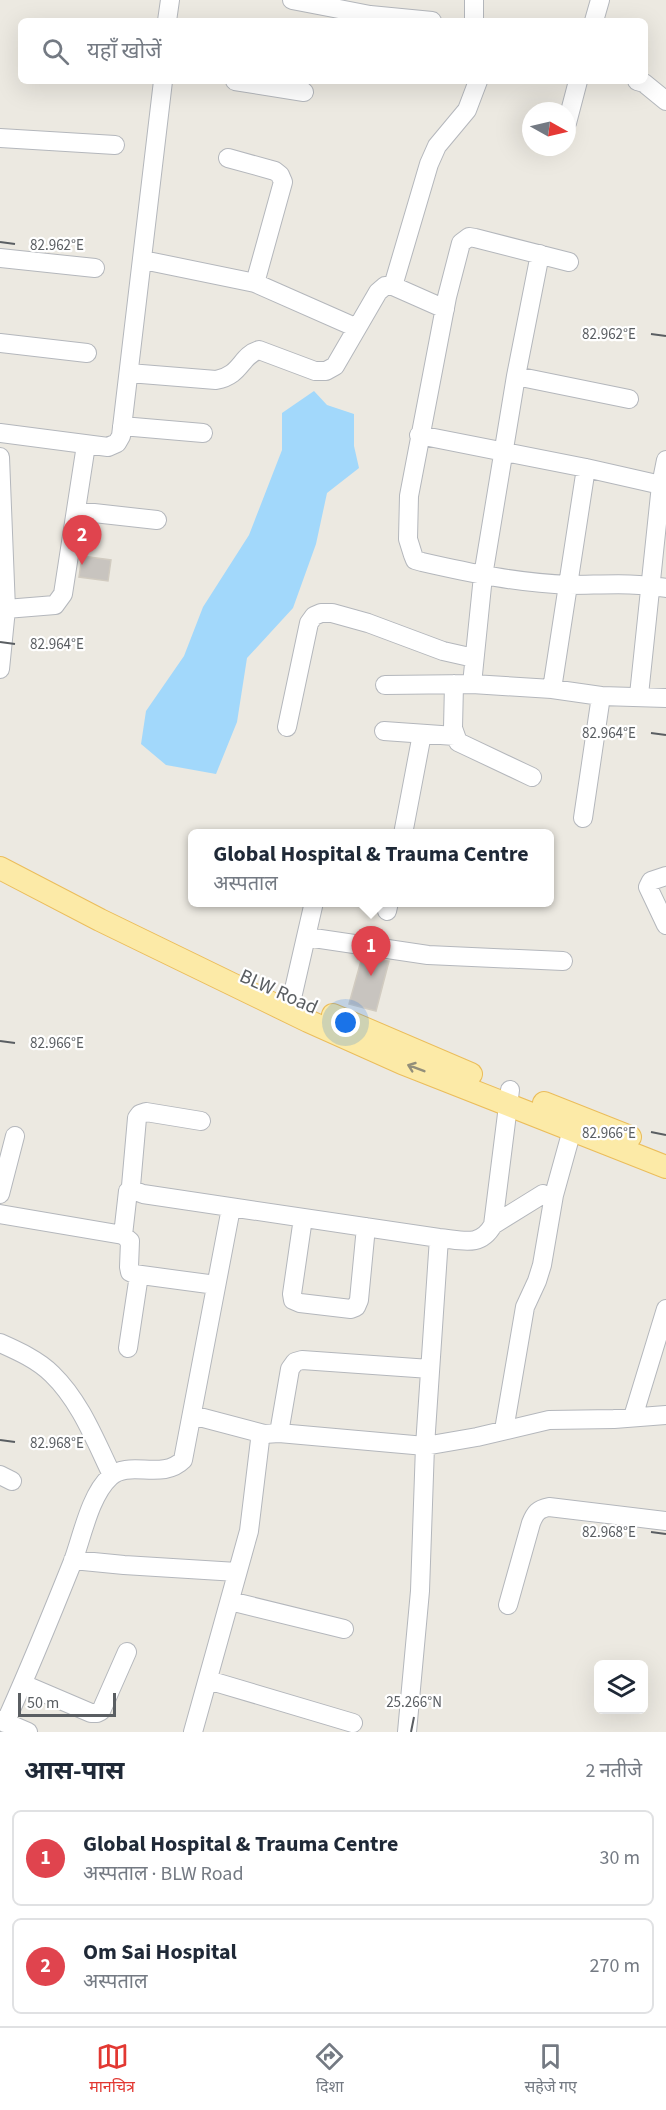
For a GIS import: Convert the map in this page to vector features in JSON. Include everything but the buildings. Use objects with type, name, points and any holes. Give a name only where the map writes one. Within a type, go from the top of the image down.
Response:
[{"type":"main road","name":"BLW Road","points":[[0,854],[130,922],[509,1097],[666,1151]]},
{"type":"main road","points":[[0,868],[100,920],[308,1021],[402,1063],[509,1097],[572,1130],[666,1167]]},
{"type":"street","points":[[167,18],[170,0]]},
{"type":"street","points":[[292,0],[370,15],[401,18]]},
{"type":"street","points":[[474,0],[474,18]]},
{"type":"street","points":[[595,18],[600,0]]},
{"type":"street","points":[[0,433],[108,447],[117,443],[121,435],[163,84]]},
{"type":"street","points":[[254,84],[304,92]]},
{"type":"street","points":[[393,286],[429,164],[437,146],[467,110],[477,84]]},
{"type":"street","points":[[572,102],[577,84]]},
{"type":"street","points":[[645,84],[666,101]]},
{"type":"street","points":[[0,138],[115,145]]},
{"type":"street","points":[[228,158],[275,171],[283,182],[255,283]]},
{"type":"street","points":[[569,262],[475,238],[465,239],[461,243],[419,435],[409,496],[408,539],[416,560],[483,576],[568,585],[604,583],[658,587]]},
{"type":"street","points":[[532,777],[458,742],[453,728],[463,684],[474,658],[483,576],[503,452],[540,254]]},
{"type":"street","points":[[0,258],[95,268]]},
{"type":"street","points":[[143,260],[255,283],[357,327]]},
{"type":"street","points":[[129,373],[216,380],[227,378],[252,353],[259,350],[315,371],[327,371],[335,366],[378,292],[384,286],[393,286],[445,309]]},
{"type":"street","points":[[0,343],[87,354]]},
{"type":"street","points":[[516,376],[629,399]]},
{"type":"street","points":[[122,426],[203,433]]},
{"type":"street","points":[[419,435],[586,468],[662,486]]},
{"type":"street","points":[[6,609],[55,605],[63,594],[86,445]]},
{"type":"street","points":[[0,457],[6,609],[0,669]]},
{"type":"street","points":[[639,696],[658,587],[662,486],[666,460]]},
{"type":"street","points":[[552,689],[586,468]]},
{"type":"street","points":[[76,511],[157,520]]},
{"type":"street","points":[[287,728],[309,623],[314,616],[321,613],[332,613],[368,623],[443,651],[474,658]]},
{"type":"street","points":[[385,685],[463,684],[535,690],[552,689],[601,696],[666,698]]},
{"type":"street","points":[[583,818],[601,696]]},
{"type":"street","points":[[384,731],[455,736]]},
{"type":"street","points":[[404,829],[422,734]]},
{"type":"street","points":[[666,876],[651,881],[648,887],[666,925]]},
{"type":"street","points":[[292,998],[313,907]]},
{"type":"street","points":[[307,937],[429,955],[563,960]]},
{"type":"street","points":[[201,1122],[146,1112],[137,1118],[131,1186],[133,1190],[143,1194],[231,1208],[474,1242],[488,1234],[493,1225],[509,1097]]},
{"type":"street","points":[[504,1430],[525,1307],[542,1265],[554,1196],[572,1130]]},
{"type":"street","points":[[0,1194],[15,1136]]},
{"type":"street","points":[[123,1235],[128,1191]]},
{"type":"street","points":[[493,1225],[543,1194]]},
{"type":"street","points":[[28,1732],[3,1722],[22,1684],[103,1484],[112,1475],[131,1470],[169,1470],[177,1467],[183,1460],[231,1208]]},
{"type":"street","points":[[0,1214],[123,1235],[130,1241],[130,1272],[216,1285]]},
{"type":"street","points":[[303,1218],[292,1294],[293,1300],[300,1303],[351,1309],[356,1306],[359,1300],[366,1227]]},
{"type":"street","points":[[407,1732],[420,1592],[425,1446],[439,1238]]},
{"type":"street","points":[[128,1348],[139,1275]]},
{"type":"street","points":[[633,1417],[666,1309]]},
{"type":"street","points":[[0,1343],[35,1361],[51,1373],[68,1392],[83,1416],[112,1475]]},
{"type":"street","points":[[193,1732],[249,1531],[260,1440],[272,1434],[290,1369],[302,1359],[430,1369]]},
{"type":"street","points":[[192,1415],[272,1434],[425,1446],[549,1420],[666,1414]]},
{"type":"street","points":[[508,1605],[531,1523],[536,1512],[543,1508],[666,1521]]},
{"type":"street","points":[[73,1560],[237,1572]]},
{"type":"street","points":[[230,1601],[344,1629]]},
{"type":"street","points":[[22,1684],[91,1713],[98,1713],[102,1711],[127,1653]]},
{"type":"street","points":[[208,1680],[353,1723]]},
{"type":"water","points":[[314,391],[327,405],[354,414],[354,446],[359,468],[327,493],[316,544],[293,608],[247,658],[237,722],[216,774],[166,765],[141,744],[146,711],[184,656],[203,607],[249,535],[282,450],[282,413]]},
{"type":"place","name":"Om Sai Hospital","points":[[82,565]]},
{"type":"place","name":"Global Hospital & Trauma Centre","points":[[371,976]]}]
